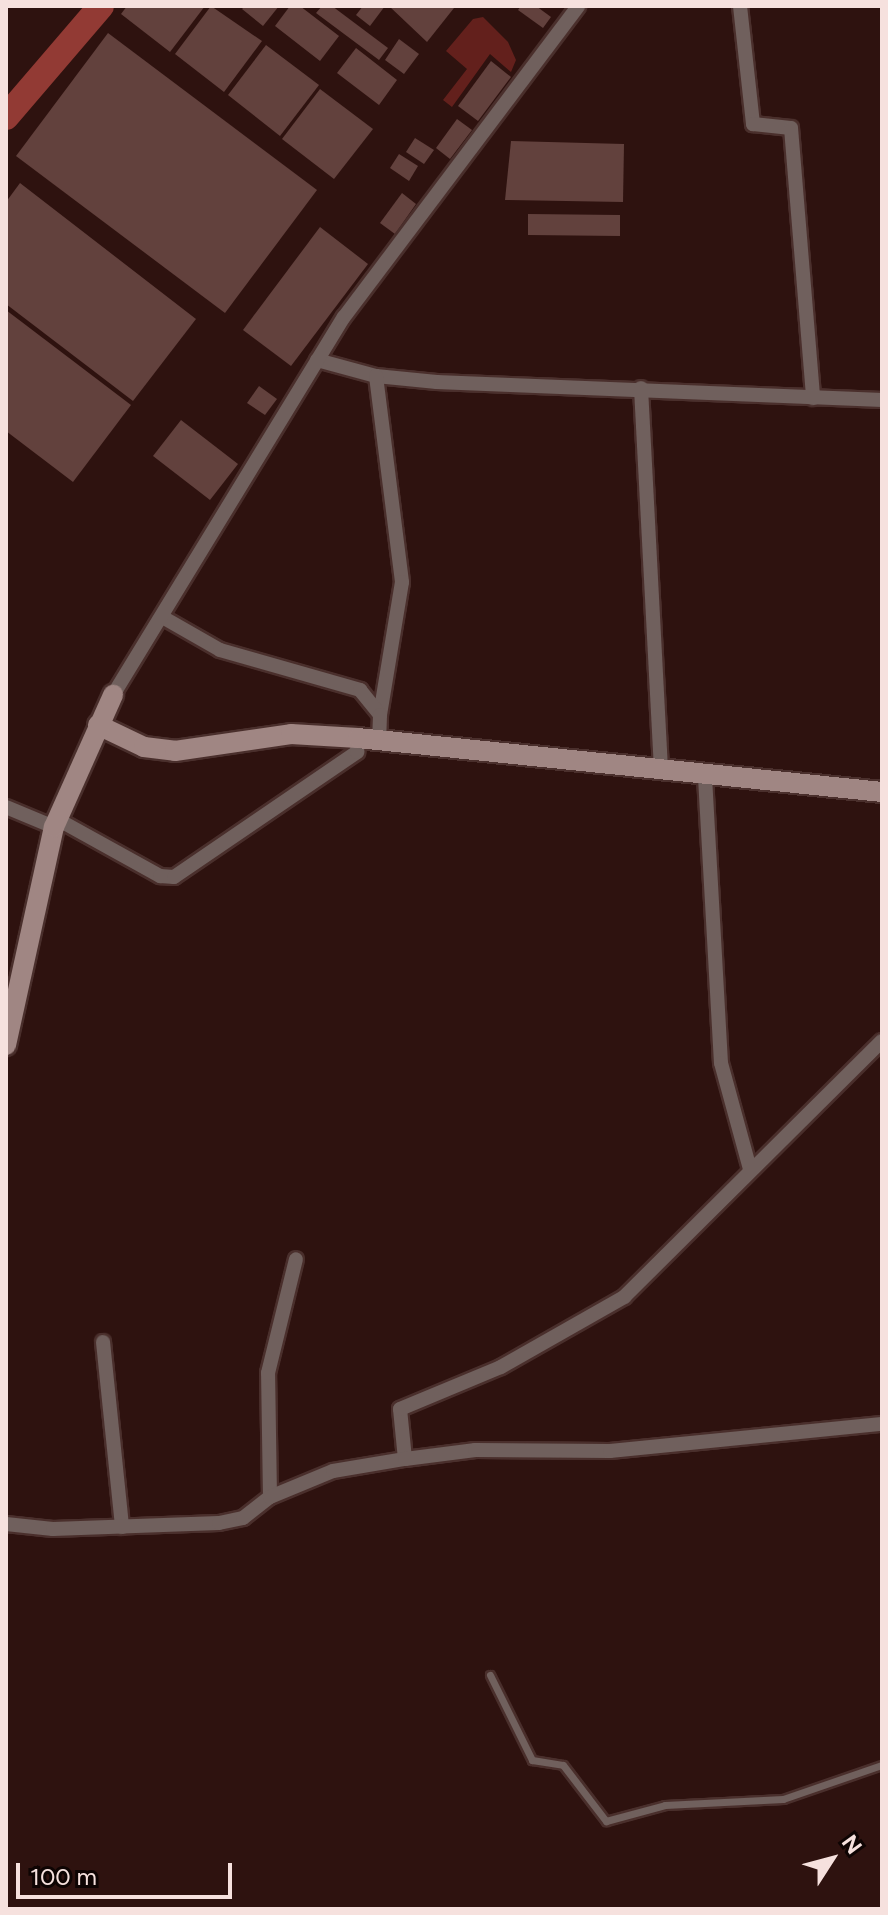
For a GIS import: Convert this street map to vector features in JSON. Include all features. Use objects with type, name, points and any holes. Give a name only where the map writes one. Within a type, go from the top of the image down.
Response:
[{"type":"street","points":[[6,1045],[56,823],[113,695],[164,618],[344,317],[578,6]]},
{"type":"street","points":[[740,6],[753,124],[791,128],[813,398]]},
{"type":"street","points":[[317,360],[376,376],[641,388],[710,397],[882,400]]},
{"type":"street","points":[[376,376],[402,582],[380,715],[379,740]]},
{"type":"street","points":[[641,388],[661,771]]},
{"type":"street","points":[[164,618],[220,650],[360,690],[380,715]]},
{"type":"street","points":[[98,725],[144,747],[175,751],[291,734],[379,740],[705,777],[882,792]]},
{"type":"street","points":[[6,807],[56,823],[160,876],[174,877],[357,752],[358,738]]},
{"type":"street","points":[[705,777],[721,1063],[750,1169]]},
{"type":"street","points":[[405,1459],[400,1409],[501,1367],[624,1297],[882,1041]]},
{"type":"street","points":[[270,1497],[268,1373],[296,1259]]},
{"type":"street","points":[[103,1342],[122,1527]]},
{"type":"street","points":[[6,1524],[53,1529],[219,1523],[243,1518],[270,1497],[333,1471],[405,1459],[475,1450],[610,1451],[882,1424]]},
{"type":"lane","points":[[490,1675],[532,1760],[563,1765],[606,1821],[665,1805],[783,1799],[882,1765]]},
{"type":"shaded area","points":[[483,17],[508,42],[516,60],[511,72],[490,54],[452,107],[443,100],[467,69],[446,51],[473,19]]},
{"type":"building","points":[[127,6],[205,6],[170,52],[121,14]]},
{"type":"building","points":[[211,6],[262,41],[224,92],[175,54]]},
{"type":"building","points":[[245,6],[279,6],[263,26],[242,9]]},
{"type":"building","points":[[290,6],[300,6],[339,36],[320,61],[275,26]]},
{"type":"building","points":[[322,6],[332,6],[388,48],[379,60],[316,13]]},
{"type":"building","points":[[363,6],[385,6],[370,26],[356,15]]},
{"type":"building","points":[[389,6],[451,6],[454,8],[427,42]]},
{"type":"building","points":[[521,6],[536,6],[551,17],[543,28],[518,10]]},
{"type":"building","points":[[108,33],[317,190],[225,313],[16,156]]},
{"type":"building","points":[[399,39],[419,54],[404,74],[385,60]]},
{"type":"building","points":[[266,45],[319,85],[280,136],[228,95]]},
{"type":"building","points":[[356,48],[397,80],[379,105],[337,73]]},
{"type":"building","points":[[491,61],[511,77],[478,121],[458,106]]},
{"type":"building","points":[[320,89],[373,129],[334,179],[282,139]]},
{"type":"building","points":[[457,119],[472,130],[450,159],[436,148]]},
{"type":"building","points":[[415,138],[434,150],[424,164],[406,152]]},
{"type":"building","points":[[511,141],[624,144],[623,202],[505,200]]},
{"type":"building","points":[[399,154],[418,166],[409,181],[390,168]]},
{"type":"building","points":[[20,183],[196,319],[133,401],[6,304],[6,202]]},
{"type":"building","points":[[402,193],[416,204],[395,234],[380,223]]},
{"type":"building","points":[[528,214],[620,215],[620,236],[528,235]]},
{"type":"building","points":[[320,227],[368,264],[291,366],[243,330]]},
{"type":"building","points":[[6,310],[131,405],[73,482],[6,431]]},
{"type":"building","points":[[259,386],[277,399],[265,415],[247,403]]},
{"type":"building","points":[[181,420],[238,464],[210,500],[153,456]]},
{"type":"waterway","points":[[6,117],[101,6]]}]
